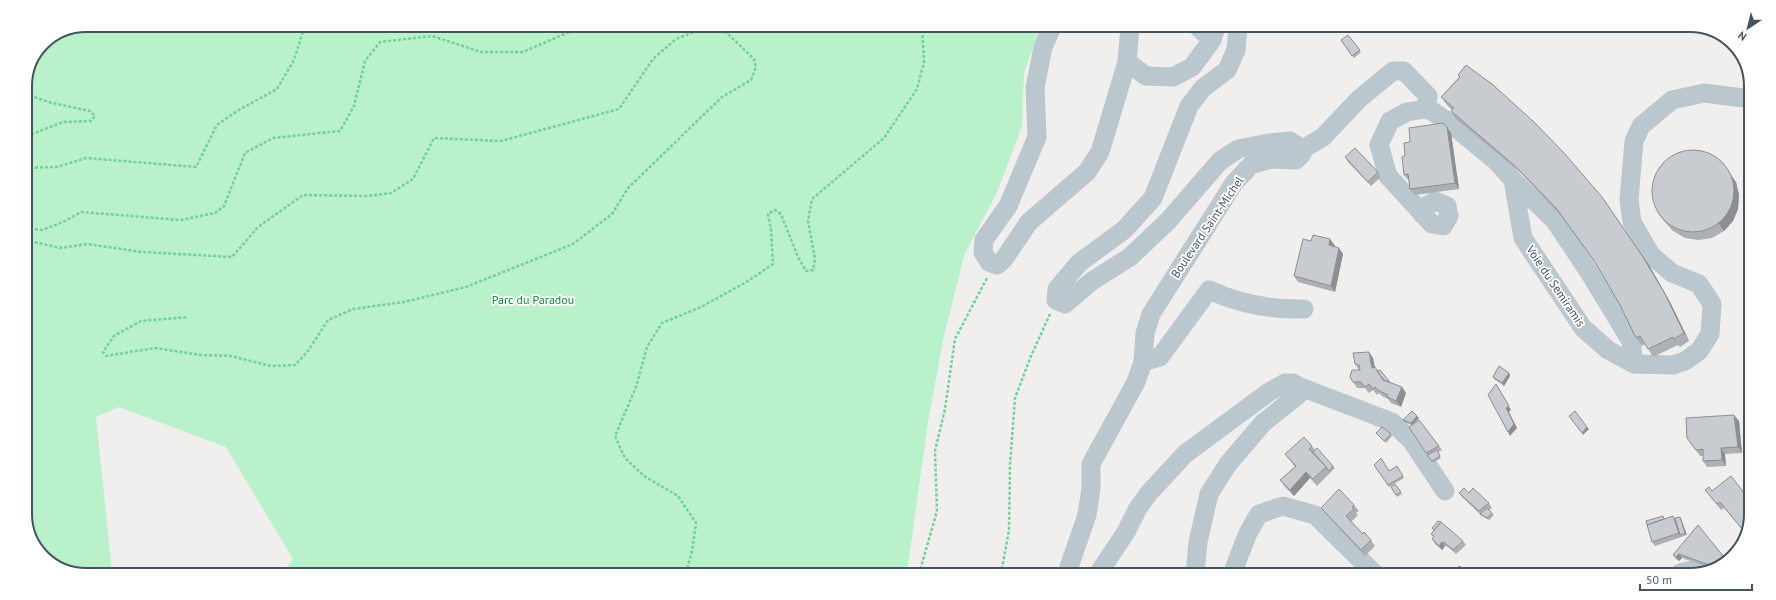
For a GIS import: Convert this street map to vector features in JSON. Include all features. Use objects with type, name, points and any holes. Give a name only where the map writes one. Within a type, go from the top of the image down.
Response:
[{"type":"street","points":[[990,271],[989,262],[983,252],[984,240],[1008,206],[1037,137],[1035,88],[1043,47],[1050,32]]},
{"type":"street","points":[[990,271],[1004,259],[1029,222],[1087,172],[1100,152],[1127,62],[1130,32]]},
{"type":"street","points":[[1238,32],[1236,50],[1228,70],[1203,88],[1190,106],[1153,198],[1124,230],[1079,263],[1057,289],[1056,300],[1065,304],[1092,281],[1130,257],[1168,221],[1220,161],[1238,149],[1283,141],[1290,141],[1303,149],[1323,137],[1359,99],[1393,71],[1404,71],[1424,91],[1428,96],[1425,109]]},
{"type":"street","points":[[1127,62],[1146,76],[1174,77],[1192,67],[1214,34]]},
{"type":"street","name":"Voie du Semiramis","points":[[1513,180],[1523,238],[1583,328],[1608,350],[1634,364],[1673,365],[1685,361],[1699,350],[1710,334],[1712,304],[1699,284],[1672,273],[1651,255],[1632,222],[1629,200],[1634,141],[1641,126],[1672,100],[1704,93],[1744,98]]},
{"type":"street","points":[[1422,214],[1388,176],[1379,145],[1390,121],[1407,112],[1425,109],[1432,111],[1450,123],[1497,162],[1513,180],[1555,221],[1589,272],[1631,341],[1634,364]]},
{"type":"street","name":"Boulevard Saint-Michel","points":[[1069,568],[1087,515],[1091,488],[1091,464],[1136,382],[1143,362],[1145,334],[1151,314],[1234,183],[1251,165],[1271,159],[1296,160],[1302,154],[1303,149]]},
{"type":"street","points":[[1143,362],[1160,357],[1209,290],[1227,298],[1247,304],[1282,309],[1304,309]]},
{"type":"street","points":[[1102,568],[1126,532],[1138,508],[1149,493],[1186,454],[1269,392],[1285,383],[1293,383],[1392,422],[1411,440],[1445,491]]},
{"type":"street","points":[[1196,568],[1198,542],[1209,494],[1228,464],[1263,423],[1298,396],[1298,386]]},
{"type":"street","points":[[1234,568],[1248,533],[1259,514],[1283,506],[1315,515],[1369,568]]},
{"type":"path","points":[[32,168],[56,167],[86,158],[196,167],[217,125],[237,111],[277,89],[294,60],[303,32]]},
{"type":"path","points":[[32,229],[42,230],[63,222],[81,212],[181,220],[215,212],[224,206],[245,153],[273,138],[340,131],[354,106],[365,61],[380,42],[432,36],[481,52],[523,52],[569,32]]},
{"type":"path","points":[[32,242],[60,248],[87,244],[142,252],[232,257],[258,227],[303,195],[368,196],[392,193],[413,179],[434,138],[501,141],[619,109],[654,59],[676,39],[694,32]]},
{"type":"path","points":[[188,317],[142,321],[114,336],[103,352],[106,356],[155,348],[200,355],[231,356],[271,366],[295,365],[308,351],[328,320],[353,309],[404,302],[466,287],[573,244],[612,214],[628,188],[722,97],[752,80],[756,67],[754,59],[727,33],[722,32]]},
{"type":"path","points":[[687,568],[692,552],[696,523],[678,496],[644,476],[625,458],[615,436],[636,387],[647,347],[662,323],[701,307],[748,281],[773,264],[771,229],[768,214],[775,210],[781,214],[798,257],[806,271],[813,270],[815,259],[808,221],[812,199],[884,138],[917,89],[924,62],[922,32]]},
{"type":"path","points":[[32,96],[52,103],[90,111],[95,116],[91,121],[63,122],[32,134]]},
{"type":"path","points":[[922,568],[937,511],[935,451],[945,409],[955,338],[990,271]]},
{"type":"path","points":[[1002,568],[1009,530],[1010,464],[1016,398],[1031,356],[1056,300]]},
{"type":"green space","name":"Parc du Paradou","points":[[86,32],[1038,32],[1024,73],[1022,126],[997,192],[965,253],[943,341],[928,422],[908,568],[286,568],[293,559],[226,447],[119,407],[96,417],[112,568],[79,568],[65,564],[50,555],[36,535],[32,518],[32,86],[36,65],[41,56],[56,41],[65,36]]},
{"type":"building","points":[[1348,35],[1360,50],[1352,56],[1341,40]]},
{"type":"building","points":[[1466,65],[1492,84],[1535,123],[1565,154],[1602,197],[1643,257],[1665,294],[1684,333],[1674,339],[1673,337],[1648,349],[1640,336],[1636,338],[1620,305],[1595,262],[1556,208],[1516,167],[1451,111],[1454,108],[1441,97],[1460,77],[1458,75]]},
{"type":"building","points":[[1443,123],[1447,127],[1455,183],[1410,189],[1408,174],[1404,175],[1402,157],[1405,156],[1404,143],[1410,142],[1409,128]]},
{"type":"building","points":[[1355,148],[1378,172],[1368,182],[1345,157]]},
{"type":"building","points":[[1693,150],[1709,153],[1722,162],[1731,175],[1734,191],[1731,207],[1722,220],[1709,229],[1693,232],[1677,229],[1664,220],[1655,207],[1652,191],[1655,175],[1664,162],[1677,153]]},
{"type":"building","points":[[1313,235],[1330,239],[1329,245],[1339,248],[1331,286],[1294,276],[1303,239],[1311,241]]},
{"type":"building","points":[[1369,352],[1372,368],[1375,367],[1383,380],[1402,387],[1396,401],[1387,397],[1388,395],[1375,387],[1373,389],[1369,384],[1365,387],[1361,382],[1353,382],[1350,377],[1352,370],[1360,370],[1359,365],[1355,364],[1353,353]]},
{"type":"building","points":[[1499,366],[1509,373],[1502,383],[1493,377]]},
{"type":"building","points":[[1380,370],[1389,381],[1388,382],[1384,380],[1377,371]]},
{"type":"building","points":[[1496,384],[1509,406],[1506,408],[1514,424],[1508,432],[1488,395]]},
{"type":"building","points":[[1412,411],[1417,416],[1411,423],[1403,420]]},
{"type":"building","points":[[1575,411],[1587,427],[1582,433],[1569,416]]},
{"type":"building","points":[[1734,415],[1738,447],[1721,448],[1722,460],[1703,461],[1703,449],[1696,450],[1687,438],[1686,418]]},
{"type":"building","points":[[1419,420],[1439,446],[1426,453],[1409,427]]},
{"type":"building","points":[[1382,427],[1391,434],[1384,441],[1376,433]]},
{"type":"building","points":[[1304,437],[1312,446],[1309,449],[1326,467],[1313,479],[1306,472],[1290,490],[1280,480],[1296,466],[1285,454]]},
{"type":"building","points":[[1317,448],[1333,466],[1329,471],[1313,452]]},
{"type":"building","points":[[1437,450],[1440,456],[1432,461],[1427,455]]},
{"type":"building","points":[[1381,458],[1389,471],[1397,466],[1403,476],[1388,485],[1374,465]]},
{"type":"building","points":[[1731,476],[1744,493],[1744,521],[1742,529],[1720,502],[1717,504],[1705,490],[1709,487],[1712,491]]},
{"type":"building","points":[[1395,484],[1401,492],[1396,495],[1391,487]]},
{"type":"building","points":[[1464,488],[1469,493],[1473,488],[1489,503],[1479,511],[1459,493]]},
{"type":"building","points":[[1339,489],[1354,505],[1352,507],[1354,509],[1346,516],[1363,534],[1364,532],[1371,540],[1361,550],[1321,508]]},
{"type":"building","points":[[1487,508],[1492,513],[1487,518],[1480,514]]},
{"type":"building","points":[[1663,516],[1664,519],[1647,525],[1646,521]]},
{"type":"building","points":[[1673,516],[1679,533],[1652,542],[1647,525]]},
{"type":"building","points":[[1680,517],[1685,533],[1680,535],[1675,518]]},
{"type":"building","points":[[1438,521],[1441,522],[1434,530],[1432,528]]},
{"type":"building","points":[[1441,522],[1463,541],[1453,550],[1442,542],[1439,546],[1432,539],[1434,536],[1431,534]]},
{"type":"building","points":[[1698,525],[1724,557],[1709,565],[1679,554],[1676,557],[1673,555]]}]
